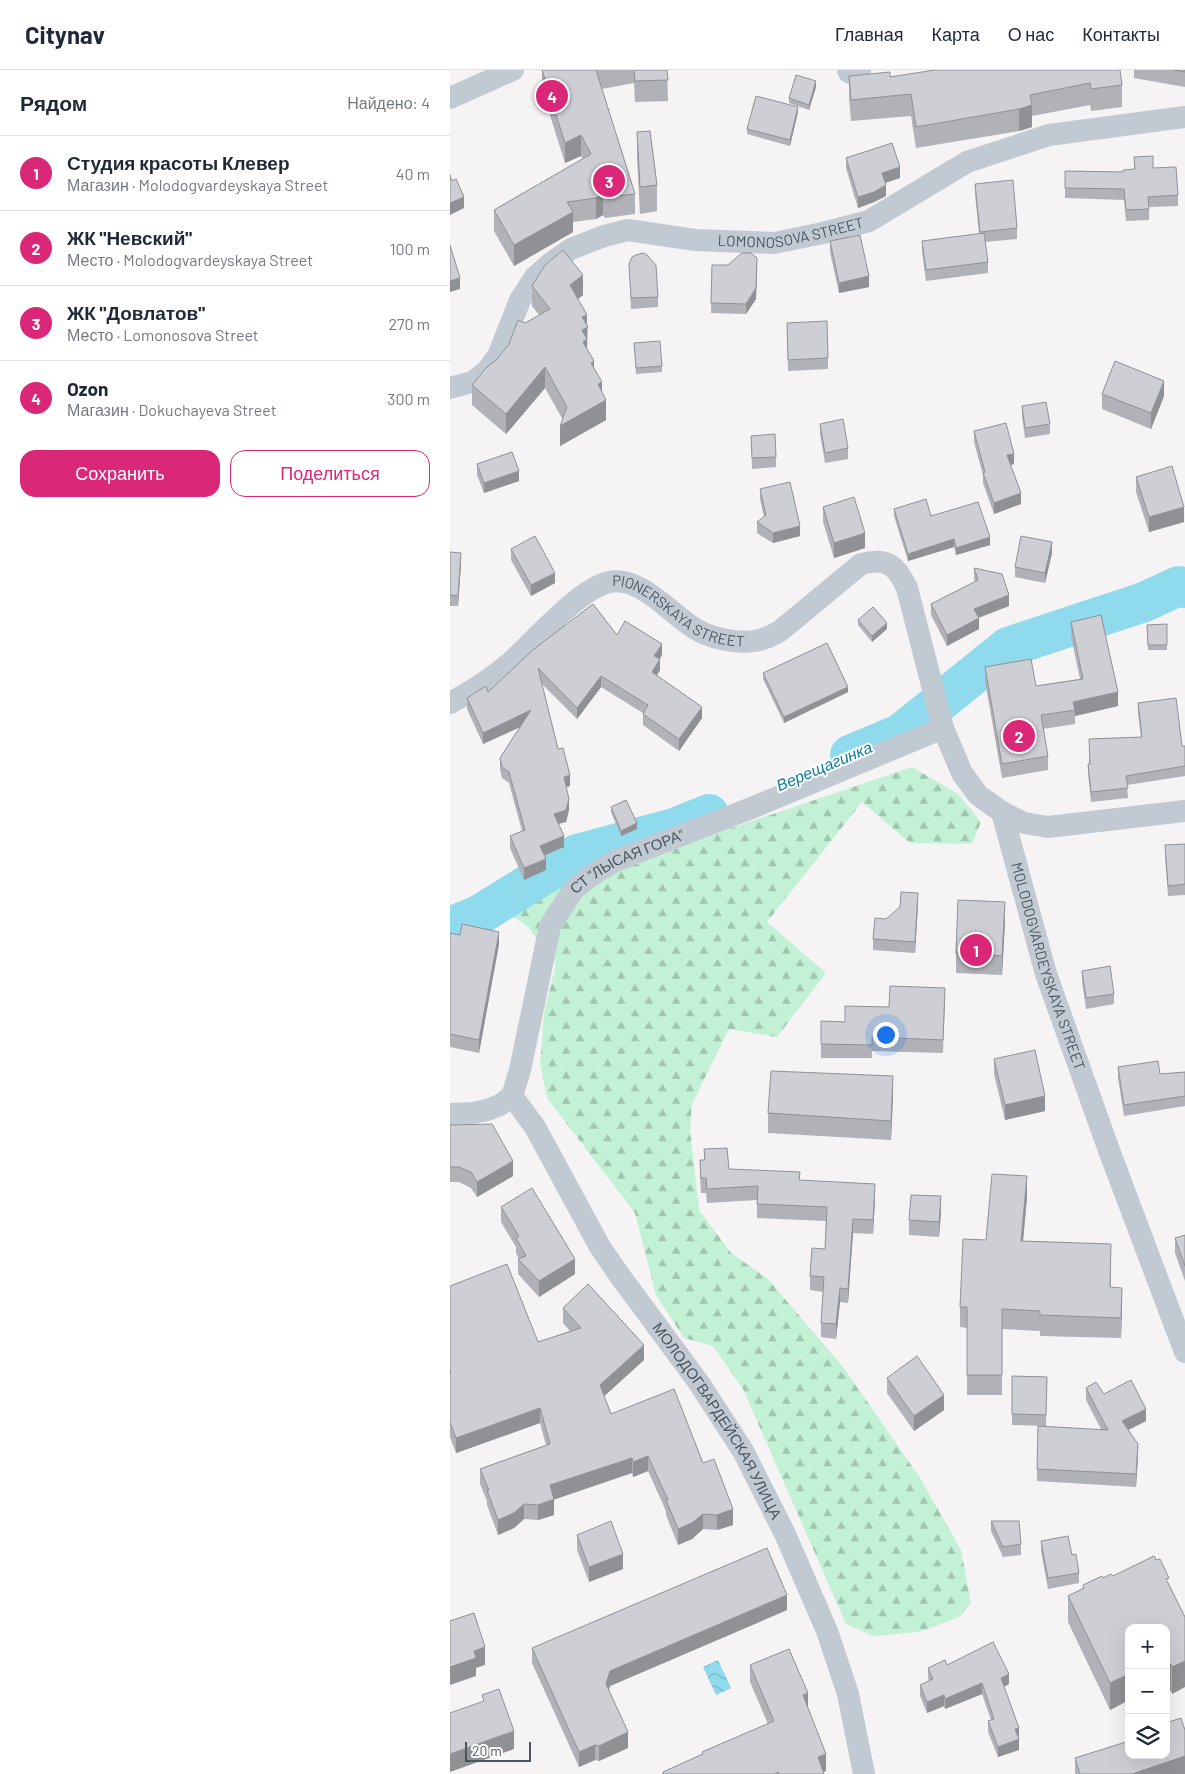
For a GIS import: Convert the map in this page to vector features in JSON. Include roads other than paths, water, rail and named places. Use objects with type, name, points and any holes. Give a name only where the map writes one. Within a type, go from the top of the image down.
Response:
[{"type":"street","points":[[450,98],[513,70]]},
{"type":"street","points":[[851,70],[857,70]]},
{"type":"street","name":"LOMONOSOVA STREET","points":[[450,388],[472,382],[487,371],[498,356],[520,300],[536,278],[552,262],[571,249],[604,236],[628,230],[695,240],[774,243],[823,233],[869,221],[967,162],[1049,135],[1185,117]]},
{"type":"street","name":"PIONERSKAYA STREET","points":[[450,703],[509,664],[581,596],[595,587],[609,582],[621,581],[631,584],[648,593],[693,628],[715,638],[748,642],[766,639],[780,631],[861,564],[875,560],[889,564],[899,572],[907,588],[944,728]]},
{"type":"street","points":[[944,728],[962,773],[978,795],[1002,812],[1024,823],[1048,827],[1185,811]]},
{"type":"street","name":"СТ \"ЛЫСАЯ ГОРА\"","points":[[512,1096],[520,1070],[550,926],[573,890],[589,877],[615,862],[944,728]]},
{"type":"street","name":"MOLODOGVARDEYSKAYA STREET","points":[[1002,812],[1046,974],[1110,1153],[1185,1352]]},
{"type":"street","points":[[450,1114],[487,1110],[500,1106],[512,1096]]},
{"type":"street","name":"МОЛОДОГВАРДЕЙСКАЯ УЛИЦА","points":[[512,1096],[535,1127],[600,1247],[699,1383],[743,1451],[785,1534],[827,1631],[848,1694],[864,1774]]},
{"type":"water","points":[[718,1660],[731,1688],[716,1695],[703,1667]]},
{"type":"waterway","name":"Верещагинка","points":[[850,755],[900,734],[1008,647],[1144,602],[1179,586],[1185,588]]},
{"type":"waterway","name":"Верещагинка","points":[[450,927],[479,915],[577,854],[674,828],[709,814]]},
{"type":"place","name":"Ozon","points":[[552,96]]},
{"type":"place","name":"ЖК \"Довлатов\"","points":[[609,181]]},
{"type":"place","name":"ЖК \"Невский\"","points":[[1019,736]]},
{"type":"place","name":"Студия красоты Клевер","points":[[976,950]]}]
